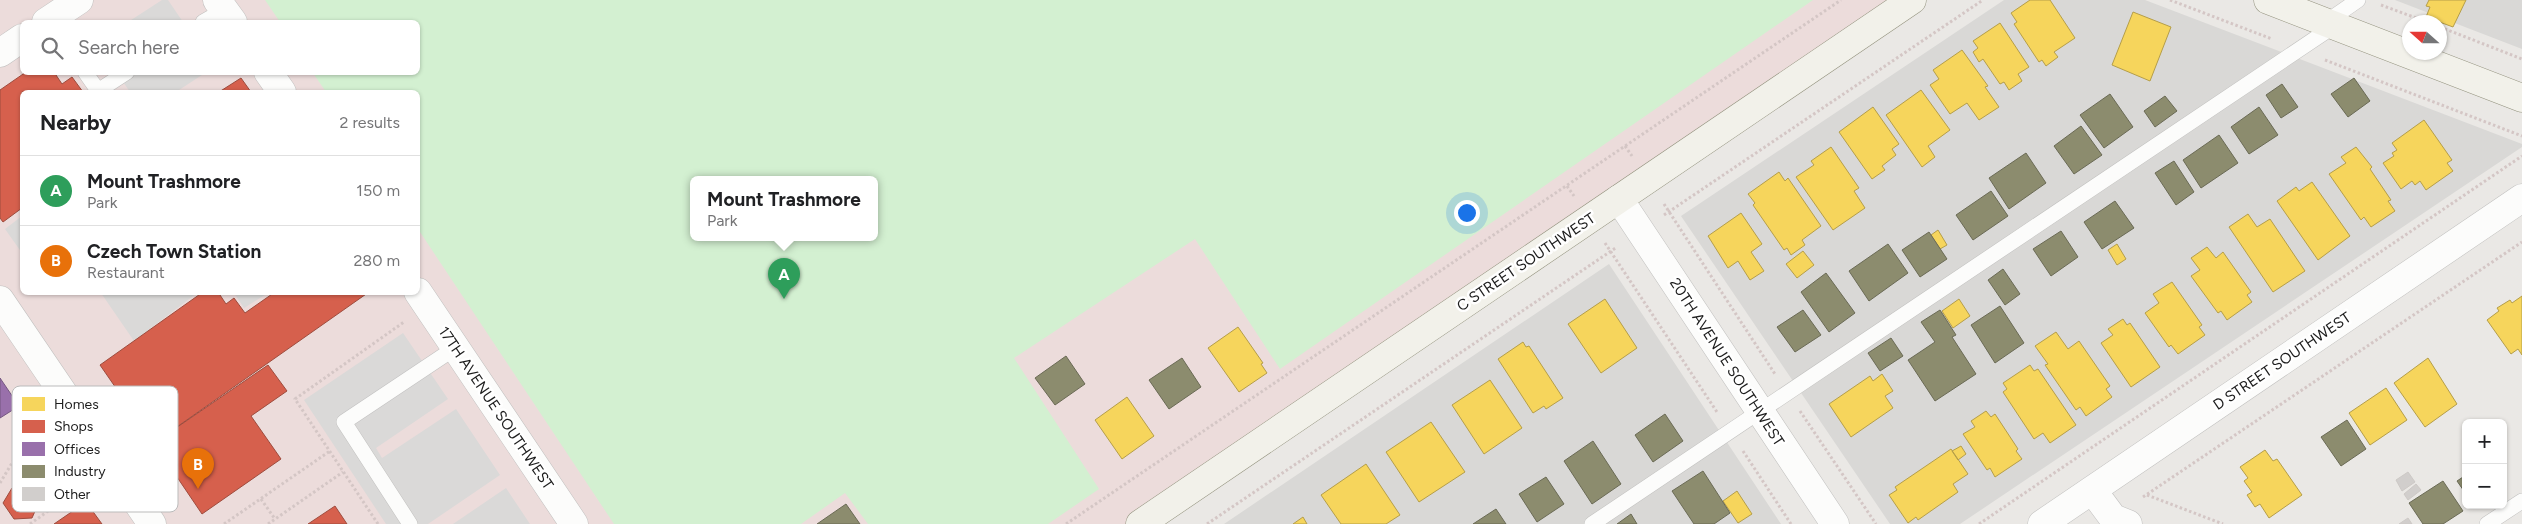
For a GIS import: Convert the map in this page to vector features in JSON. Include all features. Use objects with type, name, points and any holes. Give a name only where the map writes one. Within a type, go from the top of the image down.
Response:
[{"type":"main road","name":"C STREET SOUTHWEST","points":[[1140,524],[1912,0]]},
{"type":"main road","points":[[2268,0],[2522,98]]},
{"type":"street","points":[[52,20],[79,0]]},
{"type":"street","points":[[0,54],[20,39]]},
{"type":"street","points":[[270,75],[281,90]]},
{"type":"street","name":"D STREET SOUTHWEST","points":[[2042,524],[2522,198]]},
{"type":"street","name":"20TH AVENUE SOUTHWEST","points":[[1619,199],[1835,524]]},
{"type":"street","name":"17TH AVENUE SOUTHWEST","points":[[420,295],[574,524]]},
{"type":"street","points":[[0,300],[58,386]]},
{"type":"street","points":[[2093,491],[2113,518],[2128,524]]},
{"type":"street","points":[[144,512],[152,524]]},
{"type":"lane","points":[[1592,524],[1758,410],[2299,50],[2358,0]]},
{"type":"lane","points":[[87,75],[97,90]]},
{"type":"lane","points":[[101,90],[123,75]]},
{"type":"lane","points":[[410,524],[344,422],[456,348]]},
{"type":"lane","points":[[2487,524],[2522,501]]},
{"type":"path","points":[[1066,524],[1841,0]]},
{"type":"path","points":[[1659,218],[1983,0]]},
{"type":"path","points":[[2170,0],[2522,136]]},
{"type":"path","points":[[2376,3],[2408,15]]},
{"type":"path","points":[[2447,30],[2522,59]]},
{"type":"path","points":[[1979,524],[2522,156]]},
{"type":"path","points":[[1662,202],[1876,524]]},
{"type":"path","points":[[1604,242],[1792,524]]},
{"type":"path","points":[[2223,524],[2145,496],[2522,242]]},
{"type":"path","points":[[1207,524],[1620,245]]},
{"type":"path","points":[[224,524],[330,451]]},
{"type":"path","points":[[0,483],[12,463]]},
{"type":"path","points":[[268,524],[343,472]]},
{"type":"path","points":[[261,499],[275,519]]},
{"type":"path","points":[[30,524],[47,512]]},
{"type":"shaded area","points":[[0,0],[1912,0],[1138,524],[0,524]]},
{"type":"shaded area","points":[[162,0],[168,0],[182,20],[131,20]]},
{"type":"shaded area","points":[[2004,0],[2145,0],[2522,144],[2522,147],[1960,524],[1890,524],[1681,216]]},
{"type":"shaded area","points":[[2395,0],[2522,0],[2522,49],[2447,20],[2447,15],[2434,15]]},
{"type":"shaded area","points":[[118,75],[202,75],[179,90],[129,90]]},
{"type":"shaded area","points":[[20,218],[20,250],[5,229]]},
{"type":"shaded area","points":[[1609,264],[1781,524],[1224,524]]},
{"type":"shaded area","points":[[102,295],[194,295],[134,341]]},
{"type":"shaded area","points":[[235,295],[265,295],[244,308]]},
{"type":"shaded area","points":[[403,333],[448,399],[376,448],[382,458],[456,409],[500,475],[428,524],[386,524],[304,400]]},
{"type":"shaded area","points":[[506,488],[530,524],[453,524]]},
{"type":"green space","points":[[265,0],[1813,0],[1280,369],[1195,239],[1014,358],[1099,489],[1048,524],[868,524],[845,493],[801,524],[614,524],[420,232],[420,90],[325,90],[314,75],[420,75],[420,20],[279,20]]},
{"type":"building: Homes","points":[[2030,0],[2050,0],[2075,38],[2054,52],[2058,57],[2046,66],[2042,60],[2039,62],[2014,24],[2017,22],[2011,13]]},
{"type":"building: Homes","points":[[2429,0],[2466,0],[2453,27],[2447,25],[2447,15],[2427,15],[2430,7],[2426,6]]},
{"type":"building: Homes","points":[[2133,12],[2171,27],[2150,81],[2112,65]]},
{"type":"building: Homes","points":[[2000,23],[2029,67],[2018,74],[2022,81],[2009,90],[2004,82],[2000,84],[1983,59],[1979,62],[1973,52],[1978,48],[1973,41]]},
{"type":"building: Homes","points":[[1962,50],[1988,86],[1985,87],[1999,107],[1979,120],[1967,103],[1950,114],[1930,85],[1939,79],[1933,70]]},
{"type":"building: Homes","points":[[1921,90],[1950,130],[1928,146],[1935,157],[1922,167],[1886,115]]},
{"type":"building: Homes","points":[[1873,107],[1899,144],[1892,149],[1896,155],[1882,166],[1885,170],[1872,179],[1839,132]]},
{"type":"building: Homes","points":[[2424,120],[2452,160],[2447,163],[2453,171],[2426,190],[2420,181],[2415,185],[2412,181],[2401,189],[2383,163],[2394,156],[2392,153],[2397,150],[2392,143]]},
{"type":"building: Homes","points":[[1831,147],[1859,188],[1854,191],[1865,208],[1833,230],[1796,177],[1814,165],[1811,161]]},
{"type":"building: Homes","points":[[2356,147],[2372,167],[2370,169],[2391,200],[2388,201],[2395,211],[2371,227],[2364,217],[2361,220],[2329,174],[2346,163],[2341,157]]},
{"type":"building: Homes","points":[[1779,172],[1785,181],[1788,178],[1821,226],[1802,240],[1805,245],[1791,255],[1787,248],[1784,250],[1753,205],[1755,203],[1748,194]]},
{"type":"building: Homes","points":[[2312,182],[2350,236],[2318,260],[2277,201],[2296,187],[2299,191]]},
{"type":"building: Homes","points":[[1741,213],[1762,244],[1751,252],[1764,271],[1750,280],[1738,261],[1728,268],[1708,236]]},
{"type":"building: Homes","points":[[2248,214],[2257,227],[2270,219],[2305,271],[2273,292],[2229,227]]},
{"type":"building: Homes","points":[[1938,230],[1947,245],[1940,249],[1931,235]]},
{"type":"building: Homes","points":[[2117,244],[2126,259],[2117,265],[2108,250]]},
{"type":"building: Homes","points":[[2207,247],[2216,258],[2223,252],[2251,292],[2247,295],[2252,302],[2227,320],[2221,311],[2218,313],[2191,276],[2200,270],[2191,258]]},
{"type":"building: Homes","points":[[1803,251],[1814,265],[1797,278],[1786,264]]},
{"type":"building: Homes","points":[[2172,282],[2202,325],[2199,327],[2205,335],[2178,354],[2171,345],[2169,347],[2145,313],[2159,303],[2153,294]]},
{"type":"building: Homes","points":[[2522,296],[2522,355],[2518,349],[2511,354],[2487,320],[2499,311],[2497,308],[2510,300],[2512,303]]},
{"type":"building: Homes","points":[[1605,299],[1637,348],[1601,373],[1568,324]]},
{"type":"building: Homes","points":[[1959,299],[1970,316],[1953,328],[1942,311]]},
{"type":"building: Homes","points":[[2123,319],[2127,325],[2130,323],[2160,367],[2131,387],[2101,343],[2113,335],[2108,329]]},
{"type":"building: Homes","points":[[1238,327],[1263,363],[1261,364],[1267,373],[1239,392],[1208,348]]},
{"type":"building: Homes","points":[[2056,332],[2068,349],[2079,341],[2110,386],[2106,389],[2112,397],[2086,416],[2080,407],[2076,410],[2045,365],[2048,364],[2035,346]]},
{"type":"building: Homes","points":[[1523,342],[1526,347],[1529,346],[1563,398],[1546,409],[1544,406],[1533,413],[1498,359]]},
{"type":"building: Homes","points":[[2428,358],[2457,404],[2425,427],[2394,383]]},
{"type":"building: Homes","points":[[2030,365],[2034,371],[2038,369],[2076,425],[2050,443],[2043,433],[2034,439],[2003,392],[2007,389],[2003,383]]},
{"type":"building: Homes","points":[[1882,374],[1893,391],[1885,396],[1893,408],[1851,437],[1829,404],[1870,376],[1873,381]]},
{"type":"building: Homes","points":[[1490,380],[1522,428],[1484,454],[1452,405]]},
{"type":"building: Homes","points":[[2386,388],[2407,420],[2370,445],[2349,413]]},
{"type":"building: Homes","points":[[1127,397],[1154,436],[1122,459],[1095,420]]},
{"type":"building: Homes","points":[[1986,411],[1991,417],[1995,414],[2018,449],[2016,451],[2022,459],[1995,477],[1990,468],[1987,470],[1963,434],[1975,427],[1971,421]]},
{"type":"building: Homes","points":[[1431,422],[1465,472],[1419,502],[1386,452]]},
{"type":"building: Homes","points":[[1961,446],[1966,454],[1958,460],[1952,451]]},
{"type":"building: Homes","points":[[1951,449],[1968,474],[1953,484],[1958,492],[1918,520],[1916,517],[1908,523],[1889,495],[1897,490],[1895,487]]},
{"type":"building: Homes","points":[[2265,450],[2273,461],[2277,459],[2302,495],[2269,518],[2260,504],[2255,507],[2247,495],[2252,492],[2244,481],[2248,478],[2240,467]]},
{"type":"building: Homes","points":[[1366,464],[1400,515],[1386,524],[1341,524],[1321,495]]},
{"type":"building: Homes","points":[[1737,491],[1752,514],[1738,523],[1723,501]]},
{"type":"building: Homes","points":[[1303,517],[1307,524],[1293,524]]},
{"type":"building: Shops","points":[[22,75],[56,75],[62,84],[72,77],[82,90],[20,90],[20,209],[3,222],[0,218],[0,90]]},
{"type":"building: Shops","points":[[241,78],[250,90],[222,90]]},
{"type":"building: Shops","points":[[199,295],[220,295],[226,304],[234,298],[245,313],[271,295],[365,295],[178,426],[178,386],[115,386],[100,365]]},
{"type":"building: Shops","points":[[268,365],[287,391],[251,416],[281,459],[202,514],[178,478],[178,427]]},
{"type":"building: Shops","points":[[12,488],[12,512],[35,512],[32,518],[14,519],[3,503]]},
{"type":"building: Shops","points":[[335,506],[347,524],[308,524]]},
{"type":"building: Shops","points":[[71,512],[93,512],[102,524],[54,524]]},
{"type":"building: Offices","points":[[0,378],[12,396],[12,410],[0,418]]},
{"type":"building: Industry","points":[[2354,78],[2370,101],[2348,117],[2331,94]]},
{"type":"building: Industry","points":[[2282,84],[2298,107],[2281,118],[2266,95]]},
{"type":"building: Industry","points":[[2110,94],[2133,127],[2104,148],[2080,115]]},
{"type":"building: Industry","points":[[2165,96],[2177,111],[2155,127],[2144,111]]},
{"type":"building: Industry","points":[[2259,107],[2278,135],[2249,154],[2231,127]]},
{"type":"building: Industry","points":[[2081,126],[2102,155],[2074,174],[2054,146]]},
{"type":"building: Industry","points":[[2219,135],[2238,163],[2201,188],[2183,160]]},
{"type":"building: Industry","points":[[2026,153],[2046,183],[2009,209],[1989,178]]},
{"type":"building: Industry","points":[[2174,161],[2194,192],[2176,205],[2155,173]]},
{"type":"building: Industry","points":[[1991,191],[2008,216],[1973,240],[1956,215]]},
{"type":"building: Industry","points":[[2115,201],[2134,228],[2102,249],[2084,222]]},
{"type":"building: Industry","points":[[2061,231],[2078,257],[2051,276],[2033,249]]},
{"type":"building: Industry","points":[[1929,232],[1947,259],[1920,277],[1902,250]]},
{"type":"building: Industry","points":[[1888,244],[1908,273],[1869,301],[1849,271]]},
{"type":"building: Industry","points":[[2003,269],[2020,294],[2005,305],[1988,280]]},
{"type":"building: Industry","points":[[1826,273],[1855,313],[1829,332],[1801,292]]},
{"type":"building: Industry","points":[[2000,306],[2024,343],[1995,363],[1971,325]]},
{"type":"building: Industry","points":[[1803,310],[1821,335],[1795,352],[1777,327]]},
{"type":"building: Industry","points":[[1940,310],[1956,335],[1952,337],[1976,374],[1935,401],[1908,360],[1935,342],[1921,322]]},
{"type":"building: Industry","points":[[1891,338],[1903,356],[1880,371],[1868,353]]},
{"type":"building: Industry","points":[[1066,356],[1085,384],[1055,405],[1035,378]]},
{"type":"building: Industry","points":[[1182,358],[1201,387],[1169,409],[1149,380]]},
{"type":"building: Industry","points":[[1665,414],[1683,441],[1653,462],[1635,435]]},
{"type":"building: Industry","points":[[2347,420],[2366,449],[2341,466],[2321,437]]},
{"type":"building: Industry","points":[[1593,441],[1621,484],[1592,504],[1564,461]]},
{"type":"building: Industry","points":[[1703,471],[1730,513],[1714,524],[1694,524],[1672,491]]},
{"type":"building: Industry","points":[[1546,477],[1564,504],[1537,522],[1519,494]]},
{"type":"building: Industry","points":[[2462,478],[2462,488],[2457,481]]},
{"type":"building: Industry","points":[[2443,481],[2463,511],[2443,524],[2423,524],[2409,503]]},
{"type":"building: Industry","points":[[846,504],[860,524],[817,524]]},
{"type":"building: Industry","points":[[1496,509],[1506,524],[1473,524]]},
{"type":"building: Industry","points":[[1631,514],[1637,524],[1617,524]]},
{"type":"building: Other","points":[[2408,472],[2415,482],[2402,491],[2396,480]]},
{"type":"building: Other","points":[[2416,484],[2421,490],[2408,500],[2404,494]]},
{"type":"building: Other","points":[[2408,518],[2412,524],[2399,524]]},
{"type":"place","name":"Mount Trashmore","points":[[784,299]]},
{"type":"place","name":"Czech Town Station","points":[[198,489]]}]
